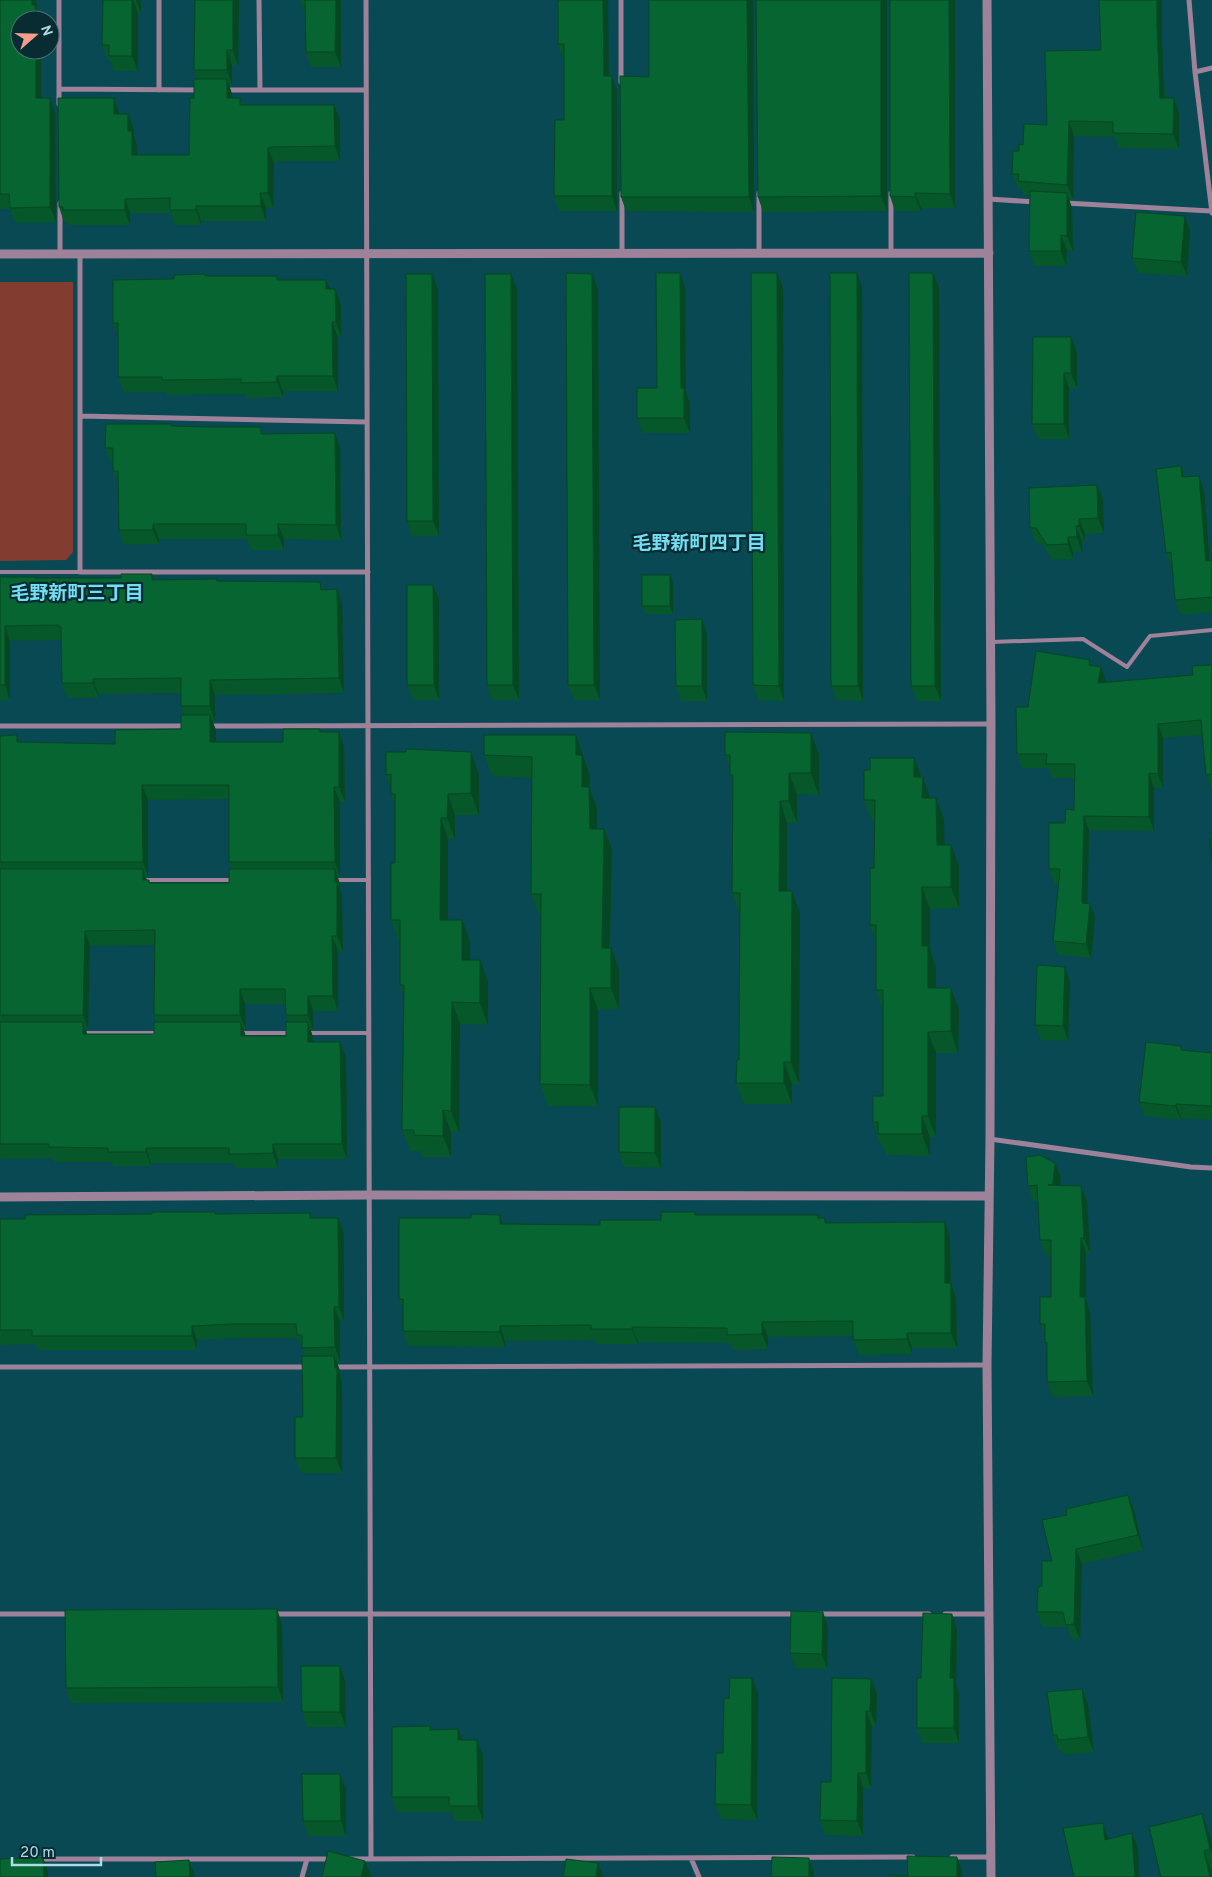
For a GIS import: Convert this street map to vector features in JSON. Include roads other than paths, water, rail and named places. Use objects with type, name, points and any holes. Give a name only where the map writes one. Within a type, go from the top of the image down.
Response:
[{"type":"street","points":[[59,0],[59,108]]},
{"type":"street","points":[[159,0],[160,90]]},
{"type":"street","points":[[259,0],[260,90]]},
{"type":"street","points":[[366,0],[372,1858]]},
{"type":"street","points":[[621,0],[621,90]]},
{"type":"street","points":[[987,0],[991,642],[990,1139],[987,1365],[991,1877]]},
{"type":"street","points":[[1056,203],[1212,212],[1194,72],[1189,0]]},
{"type":"street","points":[[1194,72],[1212,68]]},
{"type":"street","points":[[59,89],[205,90]]},
{"type":"street","points":[[214,90],[366,90]]},
{"type":"street","points":[[622,189],[622,253]]},
{"type":"street","points":[[758,190],[759,253]]},
{"type":"street","points":[[891,190],[891,253]]},
{"type":"street","points":[[60,192],[60,254]]},
{"type":"street","points":[[988,199],[1046,202]]},
{"type":"street","points":[[0,254],[989,253]]},
{"type":"street","points":[[80,254],[80,572],[368,572]]},
{"type":"street","points":[[80,416],[367,422]]},
{"type":"street","points":[[199,726],[991,724]]},
{"type":"street","points":[[0,726],[189,726]]},
{"type":"street","points":[[990,1139],[1182,1166],[1212,1168]]},
{"type":"street","points":[[0,1197],[370,1195],[989,1196]]},
{"type":"street","points":[[330,1366],[987,1365]]},
{"type":"street","points":[[0,1367],[320,1367]]},
{"type":"street","points":[[0,1614],[78,1614]]},
{"type":"street","points":[[263,1614],[800,1614]]},
{"type":"street","points":[[810,1614],[990,1614]]},
{"type":"street","points":[[30,1860],[923,1857]]},
{"type":"street","points":[[943,1857],[991,1857]]},
{"type":"street","points":[[691,1858],[699,1877]]},
{"type":"street","points":[[302,1877],[308,1859]]},
{"type":"lane","points":[[0,572],[80,572]]},
{"type":"lane","points":[[991,642],[1083,639],[1127,667],[1150,636],[1212,630]]},
{"type":"lane","points":[[140,880],[239,880]]},
{"type":"lane","points":[[329,880],[369,880]]},
{"type":"lane","points":[[80,1033],[160,1033]]},
{"type":"lane","points":[[239,1033],[369,1033]]},
{"type":"district","name":"毛野新町四丁目","points":[[699,544]]},
{"type":"district","name":"毛野新町三丁目","points":[[77,594]]}]
